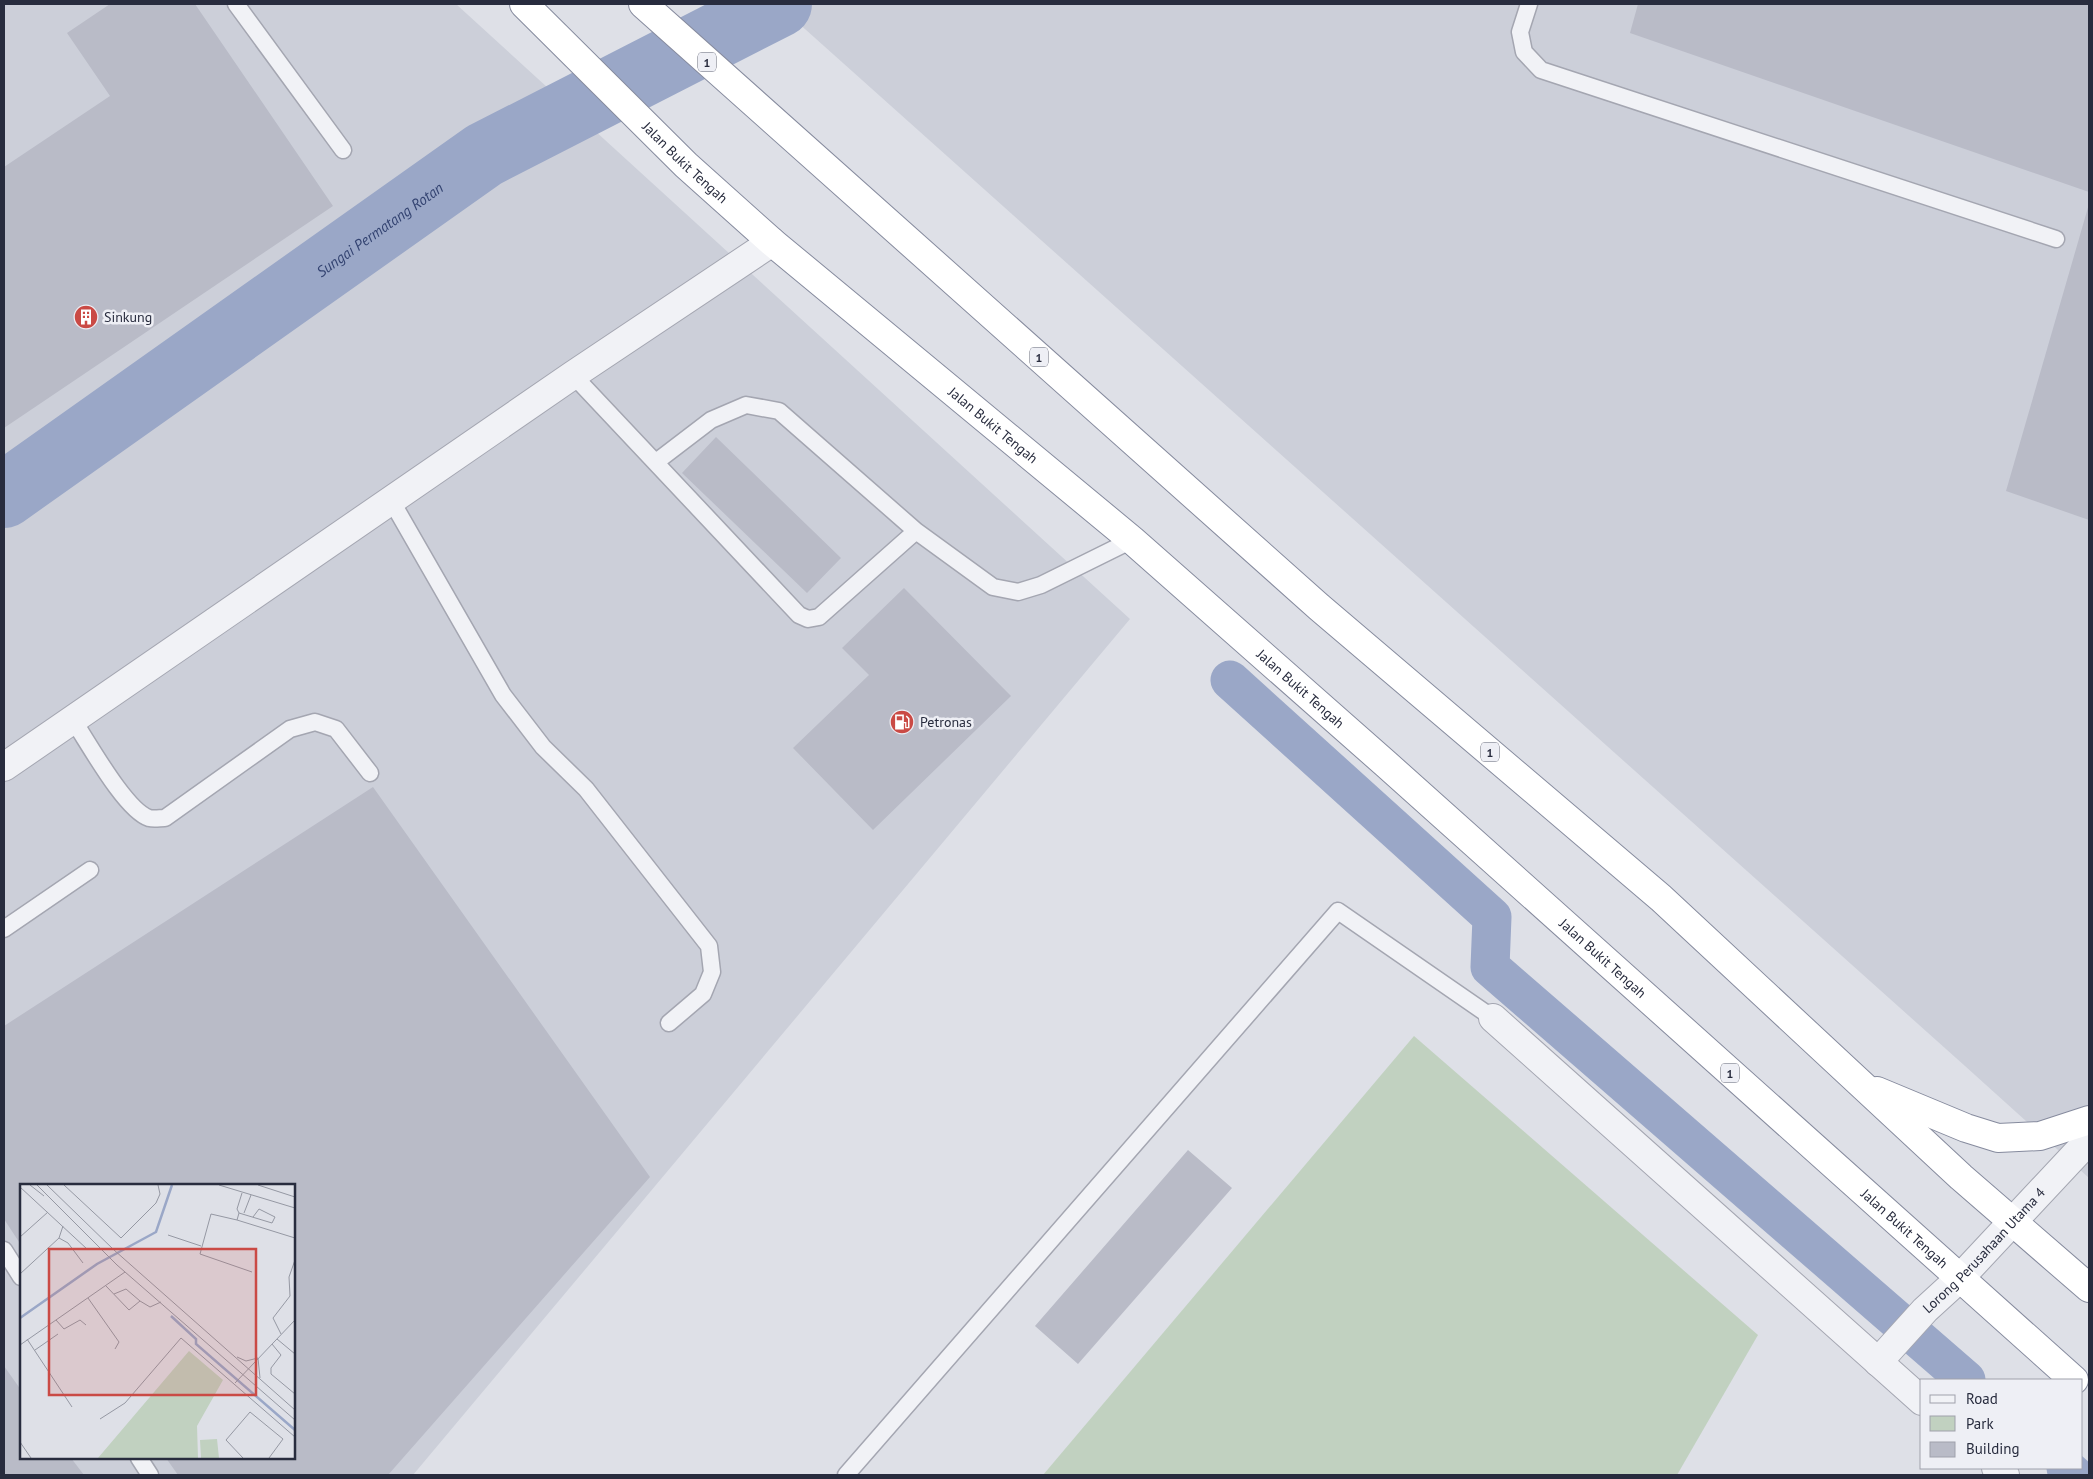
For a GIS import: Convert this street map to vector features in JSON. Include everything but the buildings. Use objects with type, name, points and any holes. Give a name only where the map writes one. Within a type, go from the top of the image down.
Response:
[{"type":"highway","name":"Jalan Bukit Tengah","points":[[524,4],[686,165],[772,242],[1132,540],[1386,764],[2073,1379]]},
{"type":"highway","name":"1","points":[[648,9],[1318,607],[1660,898],[1860,1084],[2089,1288]]},
{"type":"highway","points":[[1860,1084],[1966,1128],[1998,1138],[2040,1136],[2089,1120]]},
{"type":"street","points":[[4,767],[391,500],[772,242]]},
{"type":"street","points":[[1493,1018],[1920,1399]]},
{"type":"street","name":"Lorong Perusahaan Utama 4","points":[[1878,1362],[1925,1310],[1959,1279],[2089,1140]]},
{"type":"lane","points":[[236,4],[343,150]]},
{"type":"lane","points":[[1529,4],[1520,32],[1524,52],[1541,70],[2056,239]]},
{"type":"lane","points":[[574,375],[799,616],[808,618],[819,617],[916,531]]},
{"type":"lane","points":[[656,462],[711,420],[728,412],[746,406],[779,411],[916,531],[993,587],[1018,592],[1041,585],[1132,540]]},
{"type":"lane","points":[[391,500],[502,695],[543,747],[586,788],[709,946],[712,972],[702,994],[668,1022]]},
{"type":"lane","points":[[73,720],[133,808],[149,818],[165,818],[290,729],[316,722],[336,729],[370,772]]},
{"type":"lane","points":[[4,929],[90,870]]},
{"type":"lane","points":[[846,1475],[1338,911],[1493,1018]]},
{"type":"lane","points":[[4,1250],[20,1275]]},
{"type":"lane","points":[[140,1459],[150,1475]]},
{"type":"shaded area","points":[[4,4],[456,4],[1130,619],[413,1475],[4,1475]]},
{"type":"shaded area","points":[[777,4],[2089,4],[2089,1178],[1965,1066]]},
{"type":"green space","points":[[1414,1036],[1758,1335],[1677,1475],[1043,1475]]},
{"type":"waterway","name":"Sungai Permatang Rotan","points":[[4,495],[484,155],[779,4]]},
{"type":"waterway","points":[[1230,680],[1492,917],[1490,967],[1965,1379]]},
{"type":"waterway","points":[[2067,1469],[2074,1475]]},
{"type":"place","name":"Sinkung","points":[[86,317]]},
{"type":"place","name":"Petronas","points":[[902,722]]}]
